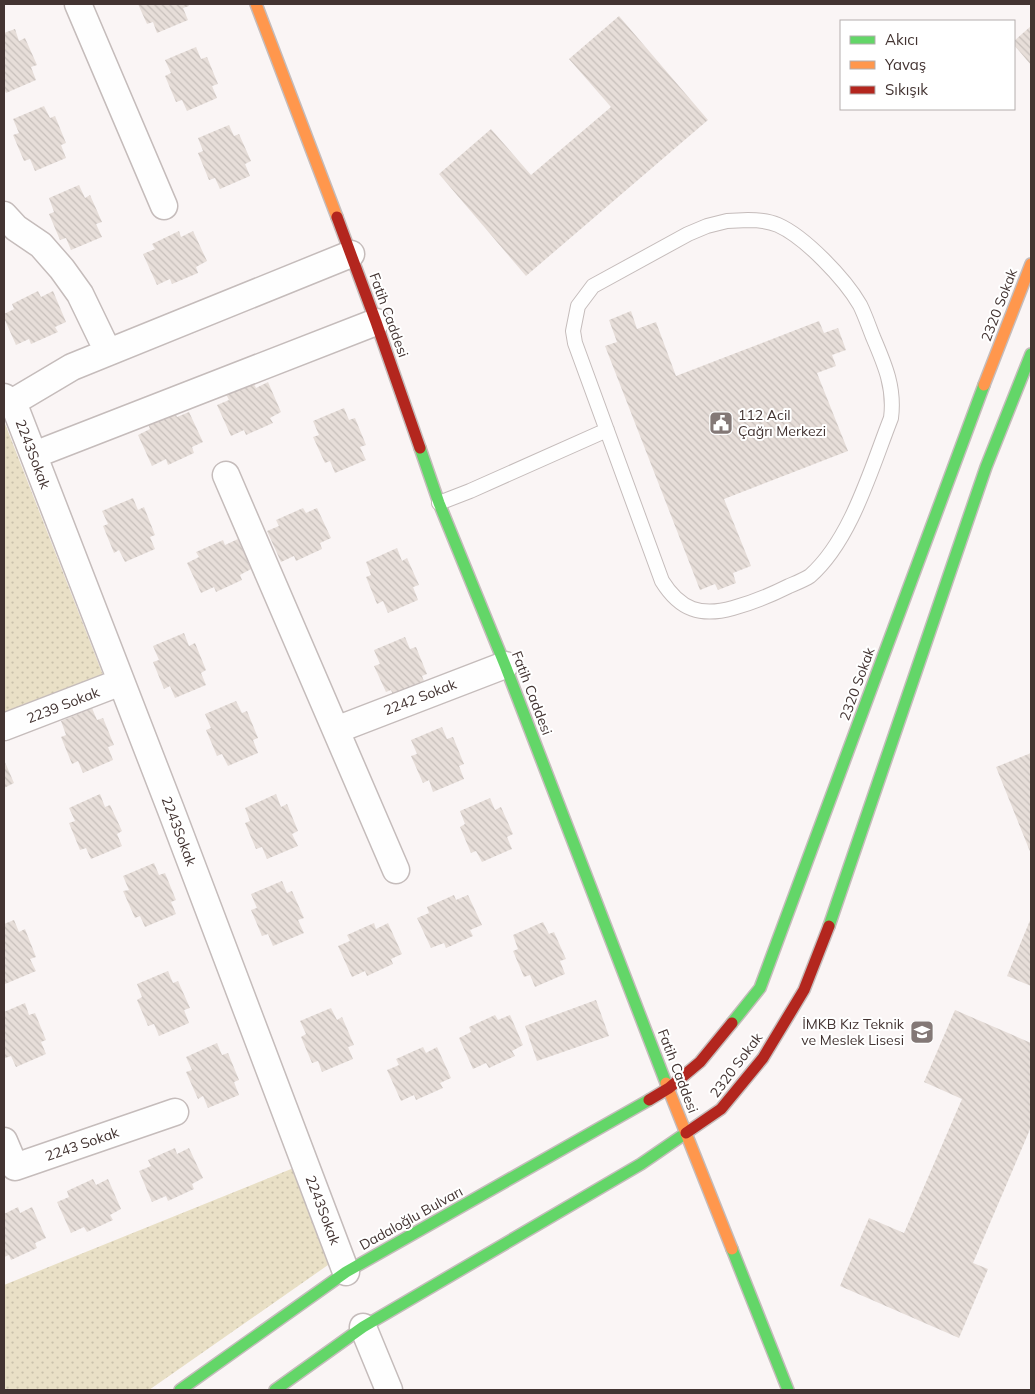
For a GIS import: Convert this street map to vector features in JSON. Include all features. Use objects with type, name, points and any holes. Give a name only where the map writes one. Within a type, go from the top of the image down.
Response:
[{"type":"street","points":[[78,4],[164,206]]},
{"type":"street","name":"Fatih Caddesi","points":[[256,4],[376,322],[440,503],[505,665],[685,1133],[788,1390]]},
{"type":"street","points":[[4,215],[16,228],[41,245],[62,269],[80,294],[108,352]]},
{"type":"street","points":[[9,400],[72,367],[350,254]]},
{"type":"street","name":"2320 Sokak","points":[[669,1088],[700,1062],[760,988],[1020,288],[1031,264]]},
{"type":"street","points":[[34,455],[376,322]]},
{"type":"street","name":"2320 Sokak","points":[[685,1133],[721,1110],[763,1058],[804,990],[834,914],[986,467],[1031,354]]},
{"type":"street","name":"2243Sokak","points":[[9,400],[34,455],[122,682],[346,1272]]},
{"type":"street","points":[[226,475],[396,870]]},
{"type":"street","name":"2242 Sokak","points":[[336,730],[505,665]]},
{"type":"street","name":"2239 Sokak","points":[[4,727],[122,682]]},
{"type":"street","name":"Dadaloğlu Bulvarı","points":[[180,1390],[346,1272],[669,1088]]},
{"type":"street","name":"2243 Sokak","points":[[4,1141],[15,1167],[175,1112]]},
{"type":"street","points":[[275,1390],[363,1326],[641,1164],[685,1133]]},
{"type":"street","points":[[363,1326],[389,1390]]},
{"type":"lane","points":[[748,220],[777,224],[805,242],[832,270],[859,305],[886,368],[893,395],[891,418],[850,522],[828,555],[808,577],[759,601],[716,613],[694,610],[684,605],[662,581],[608,430],[575,343],[573,331],[578,306],[593,286],[688,234],[707,226],[727,221],[748,220]]},
{"type":"lane","points":[[440,503],[608,430]]},
{"type":"shaded area","points":[[4,421],[103,675],[4,714]]},
{"type":"shaded area","points":[[301,1165],[328,1265],[149,1390],[4,1390],[4,1285]]},
{"type":"building","points":[[138,4],[188,4],[189,6],[183,8],[188,20],[157,33],[153,22],[147,24]]},
{"type":"building","points":[[619,16],[708,120],[526,276],[439,174],[491,129],[531,175],[611,107],[569,59]]},
{"type":"building","points":[[1031,26],[1031,65],[1015,46],[1015,40]]},
{"type":"building","points":[[15,29],[19,41],[25,38],[37,65],[31,67],[36,80],[6,93],[4,89],[4,33]]},
{"type":"building","points":[[196,47],[201,59],[207,57],[218,84],[212,86],[217,98],[187,111],[182,100],[176,102],[165,76],[171,73],[165,60]]},
{"type":"building","points":[[44,106],[50,118],[55,116],[66,143],[61,145],[66,158],[35,171],[30,159],[24,161],[13,135],[19,133],[13,119]]},
{"type":"building","points":[[229,125],[234,136],[239,134],[251,161],[245,164],[250,176],[220,189],[215,178],[209,180],[198,153],[203,151],[198,138]]},
{"type":"building","points":[[79,185],[85,198],[90,195],[102,222],[96,224],[102,237],[71,250],[66,238],[60,240],[49,214],[54,212],[49,198]]},
{"type":"building","points":[[179,231],[181,237],[193,231],[207,261],[196,267],[198,273],[172,284],[170,279],[157,285],[143,254],[155,249],[152,244]]},
{"type":"building","points":[[38,291],[41,297],[53,291],[66,322],[55,327],[58,332],[31,344],[29,339],[16,345],[4,314],[14,309],[12,304]]},
{"type":"building","points":[[631,311],[637,329],[656,322],[676,376],[819,321],[824,333],[838,328],[846,350],[832,355],[836,366],[817,373],[848,451],[724,499],[751,566],[733,573],[736,583],[718,590],[715,584],[700,590],[605,346],[617,342],[609,320]]},
{"type":"building","points":[[253,382],[256,388],[268,382],[281,412],[270,418],[273,423],[246,435],[244,430],[231,436],[217,405],[229,400],[226,394]]},
{"type":"building","points":[[344,408],[349,420],[355,418],[366,445],[360,447],[366,460],[335,473],[330,461],[325,463],[313,437],[319,435],[313,421]]},
{"type":"building","points":[[175,412],[177,417],[189,412],[203,442],[192,447],[194,453],[168,465],[166,459],[152,466],[138,435],[150,429],[148,424]]},
{"type":"building","points":[[133,498],[138,510],[144,507],[155,535],[150,537],[155,549],[125,562],[119,550],[114,553],[103,526],[108,524],[102,511]]},
{"type":"building","points":[[303,508],[306,513],[317,508],[331,538],[320,543],[322,549],[296,561],[294,556],[281,562],[267,531],[279,526],[276,520]]},
{"type":"building","points":[[238,539],[251,569],[240,575],[242,580],[216,592],[214,587],[201,593],[187,563],[199,557],[196,552],[223,540],[225,545]]},
{"type":"building","points":[[397,548],[402,561],[407,558],[419,585],[413,587],[418,600],[388,613],[383,601],[377,604],[366,577],[371,575],[366,562]]},
{"type":"building","points":[[184,633],[189,646],[195,643],[206,670],[201,673],[206,685],[175,698],[170,686],[164,689],[153,662],[159,660],[153,646]]},
{"type":"building","points":[[405,637],[410,649],[416,647],[427,674],[422,676],[427,689],[396,702],[391,690],[386,692],[374,666],[380,664],[374,650]]},
{"type":"building","points":[[236,701],[242,713],[247,711],[258,738],[253,740],[258,753],[228,766],[222,754],[217,756],[206,730],[211,728],[205,714]]},
{"type":"building","points":[[92,708],[97,720],[103,718],[114,745],[108,747],[113,760],[83,773],[78,761],[72,764],[61,737],[66,735],[61,721]]},
{"type":"building","points":[[442,727],[447,739],[453,737],[464,764],[459,766],[464,779],[433,792],[429,780],[423,783],[411,756],[417,754],[411,740]]},
{"type":"building","points":[[1031,753],[1031,854],[996,767]]},
{"type":"building","points":[[4,760],[14,783],[4,788]]},
{"type":"building","points":[[100,794],[105,807],[110,805],[122,831],[117,834],[122,846],[91,859],[86,848],[80,850],[69,823],[75,821],[69,808]]},
{"type":"building","points":[[276,794],[281,807],[287,804],[298,831],[292,834],[298,846],[267,859],[262,847],[256,849],[245,823],[250,821],[245,808]]},
{"type":"building","points":[[490,798],[495,810],[501,807],[513,834],[507,837],[512,849],[482,862],[476,851],[471,853],[460,827],[465,824],[460,811]]},
{"type":"building","points":[[154,863],[159,875],[165,873],[176,900],[171,902],[176,914],[145,927],[140,916],[135,918],[123,891],[129,890],[123,876]]},
{"type":"building","points":[[282,881],[287,893],[292,891],[304,918],[298,920],[304,933],[273,946],[268,934],[262,936],[251,910],[257,908],[251,894]]},
{"type":"building","points":[[454,895],[456,900],[468,895],[482,925],[470,930],[473,936],[446,948],[444,943],[431,948],[417,918],[429,913],[427,907]]},
{"type":"building","points":[[1031,918],[1031,986],[1007,976]]},
{"type":"building","points":[[14,920],[19,932],[25,929],[36,957],[30,959],[36,971],[5,984],[4,924]]},
{"type":"building","points":[[543,922],[549,934],[554,932],[566,959],[560,961],[565,974],[535,987],[530,975],[524,977],[513,951],[518,949],[513,935]]},
{"type":"building","points":[[374,923],[376,929],[388,923],[402,954],[391,959],[393,964],[367,976],[365,971],[352,977],[338,946],[350,941],[347,935]]},
{"type":"building","points":[[168,971],[173,983],[178,981],[190,1008],[184,1010],[189,1023],[159,1036],[154,1024],[148,1026],[137,1000],[142,997],[137,984]]},
{"type":"building","points":[[596,1000],[609,1036],[537,1061],[525,1026]]},
{"type":"building","points":[[25,1003],[29,1015],[35,1013],[46,1040],[41,1042],[46,1054],[16,1067],[11,1056],[5,1058],[4,1055],[4,1012]]},
{"type":"building","points":[[331,1008],[337,1020],[342,1017],[354,1045],[348,1047],[353,1059],[322,1072],[318,1061],[312,1063],[301,1037],[306,1034],[300,1021]]},
{"type":"building","points":[[955,1010],[1031,1043],[1031,1127],[973,1263],[988,1269],[959,1338],[840,1286],[869,1218],[904,1233],[962,1099],[924,1082]]},
{"type":"building","points":[[495,1015],[498,1020],[510,1015],[523,1045],[512,1051],[515,1056],[489,1068],[486,1063],[473,1069],[459,1038],[471,1032],[469,1027]]},
{"type":"building","points":[[217,1043],[222,1055],[228,1053],[239,1080],[234,1082],[239,1095],[208,1108],[203,1096],[198,1099],[186,1072],[192,1070],[186,1057]]},
{"type":"building","points":[[423,1047],[426,1053],[437,1047],[451,1078],[440,1083],[443,1088],[416,1100],[414,1095],[401,1101],[387,1070],[399,1065],[396,1059]]},
{"type":"building","points":[[175,1148],[177,1154],[189,1148],[203,1178],[192,1184],[194,1189],[168,1201],[166,1196],[152,1202],[139,1171],[151,1166],[148,1160]]},
{"type":"building","points":[[93,1179],[96,1185],[108,1179],[121,1209],[110,1215],[113,1220],[87,1232],[84,1227],[71,1233],[57,1202],[69,1197],[67,1191]]},
{"type":"building","points":[[18,1207],[20,1213],[32,1207],[46,1238],[35,1243],[37,1248],[11,1260],[9,1255],[4,1257],[4,1214]]},
{"type":"traffic: fast","points":[[829,926],[986,467],[1031,354]]},
{"type":"traffic: fast","points":[[732,1023],[760,988],[984,385]]},
{"type":"traffic: fast","points":[[420,448],[439,503],[505,665],[666,1083]]},
{"type":"traffic: fast","points":[[180,1390],[346,1272],[649,1100]]},
{"type":"traffic: fast","points":[[275,1390],[363,1327],[641,1164],[686,1133]]},
{"type":"traffic: fast","points":[[732,1249],[788,1390]]},
{"type":"traffic: slow","points":[[256,4],[337,217]]},
{"type":"traffic: slow","points":[[984,385],[1031,264]]},
{"type":"traffic: slow","points":[[666,1083],[732,1249]]},
{"type":"traffic: jam","points":[[337,217],[420,448]]},
{"type":"traffic: jam","points":[[686,1133],[721,1109],[763,1058],[804,990],[829,926]]},
{"type":"traffic: jam","points":[[649,1100],[669,1088],[700,1062],[732,1023]]},
{"type":"place","name":"112 Acil Çağrı Merkezi","points":[[721,423]]},
{"type":"place","name":"İMKB Kız Teknik ve Meslek Lisesi","points":[[922,1032]]}]
